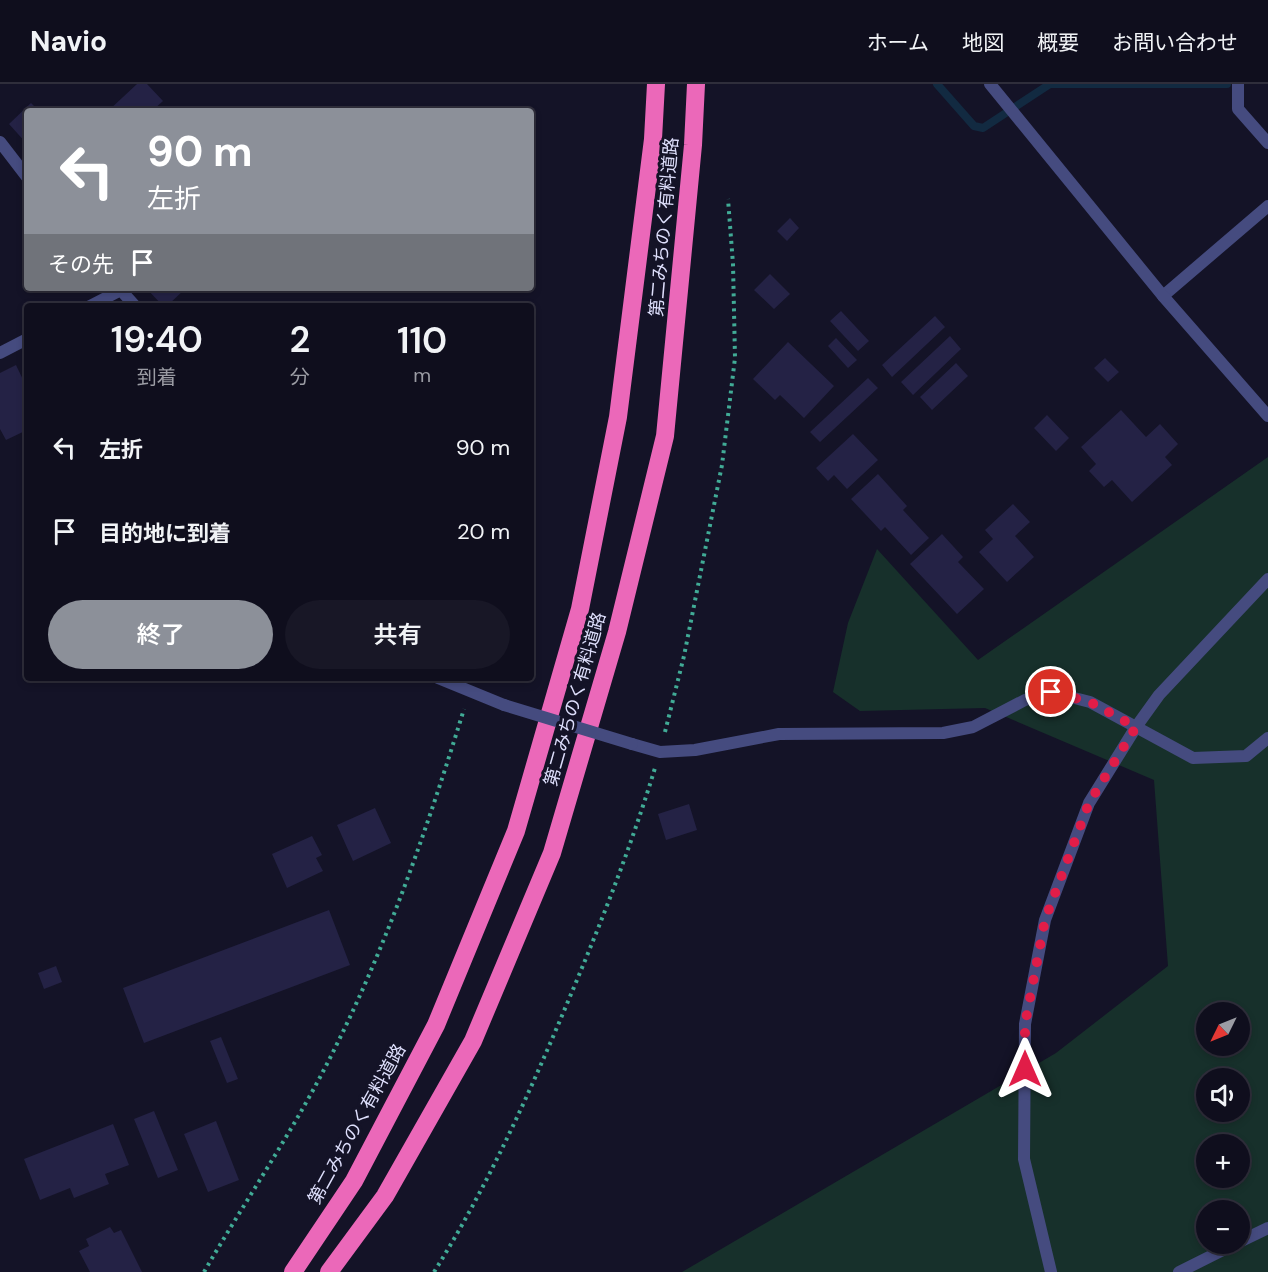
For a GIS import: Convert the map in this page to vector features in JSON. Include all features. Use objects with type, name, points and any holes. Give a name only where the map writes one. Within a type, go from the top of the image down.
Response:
[{"type":"highway","name":"第二みちのく有料道路","points":[[293,1272],[354,1181],[436,1025],[516,831],[580,609],[618,417],[653,139],[656,84]]},
{"type":"highway","name":"第二みちのく有料道路","points":[[329,1272],[385,1196],[473,1041],[552,853],[617,632],[664,436],[692,157],[696,84]]},
{"type":"street","points":[[990,84],[1163,296],[1268,416]]},
{"type":"street","points":[[1238,84],[1238,109],[1268,143]]},
{"type":"street","points":[[0,142],[24,173]]},
{"type":"street","points":[[1163,296],[1268,206]]},
{"type":"street","points":[[95,303],[116,291]]},
{"type":"street","points":[[122,291],[132,303]]},
{"type":"street","points":[[0,353],[24,341]]},
{"type":"street","points":[[1051,1272],[1024,1159],[1025,1024],[1045,920],[1089,803],[1136,727],[1159,695],[1268,579]]},
{"type":"street","points":[[445,681],[504,705],[660,752],[695,750],[779,734],[943,733],[973,727],[1025,700],[1051,692],[1090,702],[1193,758],[1246,756],[1268,738]]},
{"type":"street","points":[[1250,1237],[1268,1228]]},
{"type":"street","points":[[1179,1272],[1215,1254]]},
{"type":"path","points":[[204,1272],[318,1080],[370,971],[435,806],[470,691]]},
{"type":"green space","points":[[1268,457],[1268,1272],[682,1272],[1056,1053],[1168,966],[1154,780],[985,708],[860,711],[833,692],[848,623],[877,549],[978,660]]},
{"type":"building","points":[[137,84],[147,84],[163,101],[155,108],[111,108]]},
{"type":"building","points":[[31,103],[36,108],[26,108]]},
{"type":"building","points":[[24,110],[24,141],[9,124]]},
{"type":"building","points":[[790,218],[799,228],[787,241],[777,231]]},
{"type":"building","points":[[770,274],[790,294],[774,309],[754,290]]},
{"type":"building","points":[[149,291],[183,291],[170,303],[160,303]]},
{"type":"building","points":[[841,311],[869,341],[858,351],[830,321]]},
{"type":"building","points":[[935,316],[945,327],[892,377],[882,365]]},
{"type":"building","points":[[950,336],[961,349],[913,395],[901,382]]},
{"type":"building","points":[[836,338],[857,360],[848,368],[828,346]]},
{"type":"building","points":[[788,342],[834,386],[804,418],[780,395],[775,400],[753,379]]},
{"type":"building","points":[[1105,358],[1119,372],[1108,382],[1094,368]]},
{"type":"building","points":[[956,363],[968,376],[932,410],[920,397]]},
{"type":"building","points":[[16,365],[24,382],[24,431],[6,440],[0,429],[0,373]]},
{"type":"building","points":[[868,378],[878,388],[820,442],[810,432]]},
{"type":"building","points":[[1121,410],[1146,437],[1160,424],[1178,444],[1165,457],[1172,465],[1132,502],[1112,480],[1104,487],[1089,471],[1096,464],[1081,447]]},
{"type":"building","points":[[1047,415],[1069,438],[1056,451],[1034,428]]},
{"type":"building","points":[[853,434],[878,460],[847,489],[834,475],[828,481],[816,468]]},
{"type":"building","points":[[878,474],[907,506],[903,510],[929,538],[911,555],[885,527],[881,531],[851,499]]},
{"type":"building","points":[[1013,504],[1030,522],[1015,536],[1034,557],[1007,582],[979,552],[993,539],[985,530]]},
{"type":"building","points":[[942,534],[963,557],[958,562],[984,589],[957,614],[910,564]]},
{"type":"building","points":[[689,804],[697,830],[666,840],[658,814]]},
{"type":"building","points":[[375,808],[391,843],[353,861],[337,825]]},
{"type":"building","points":[[312,836],[322,855],[316,858],[323,871],[287,888],[272,854]]},
{"type":"building","points":[[329,910],[350,965],[144,1043],[123,988]]},
{"type":"building","points":[[56,966],[62,982],[44,989],[38,973]]},
{"type":"building","points":[[221,1037],[238,1079],[227,1083],[210,1041]]},
{"type":"building","points":[[154,1111],[178,1170],[158,1178],[134,1119]]},
{"type":"building","points":[[216,1121],[239,1180],[208,1192],[184,1134]]},
{"type":"building","points":[[113,1124],[129,1165],[105,1174],[109,1184],[74,1198],[70,1188],[40,1200],[24,1159]]},
{"type":"building","points":[[110,1227],[114,1233],[121,1230],[142,1272],[90,1272],[79,1251],[89,1246],[86,1239]]},
{"type":"waterway","points":[[937,84],[974,126],[983,128],[1050,84],[1227,84]]},
{"type":"route","points":[[1025,1069],[1025,1024],[1045,920],[1089,803],[1136,727],[1090,702],[1051,692]]}]
